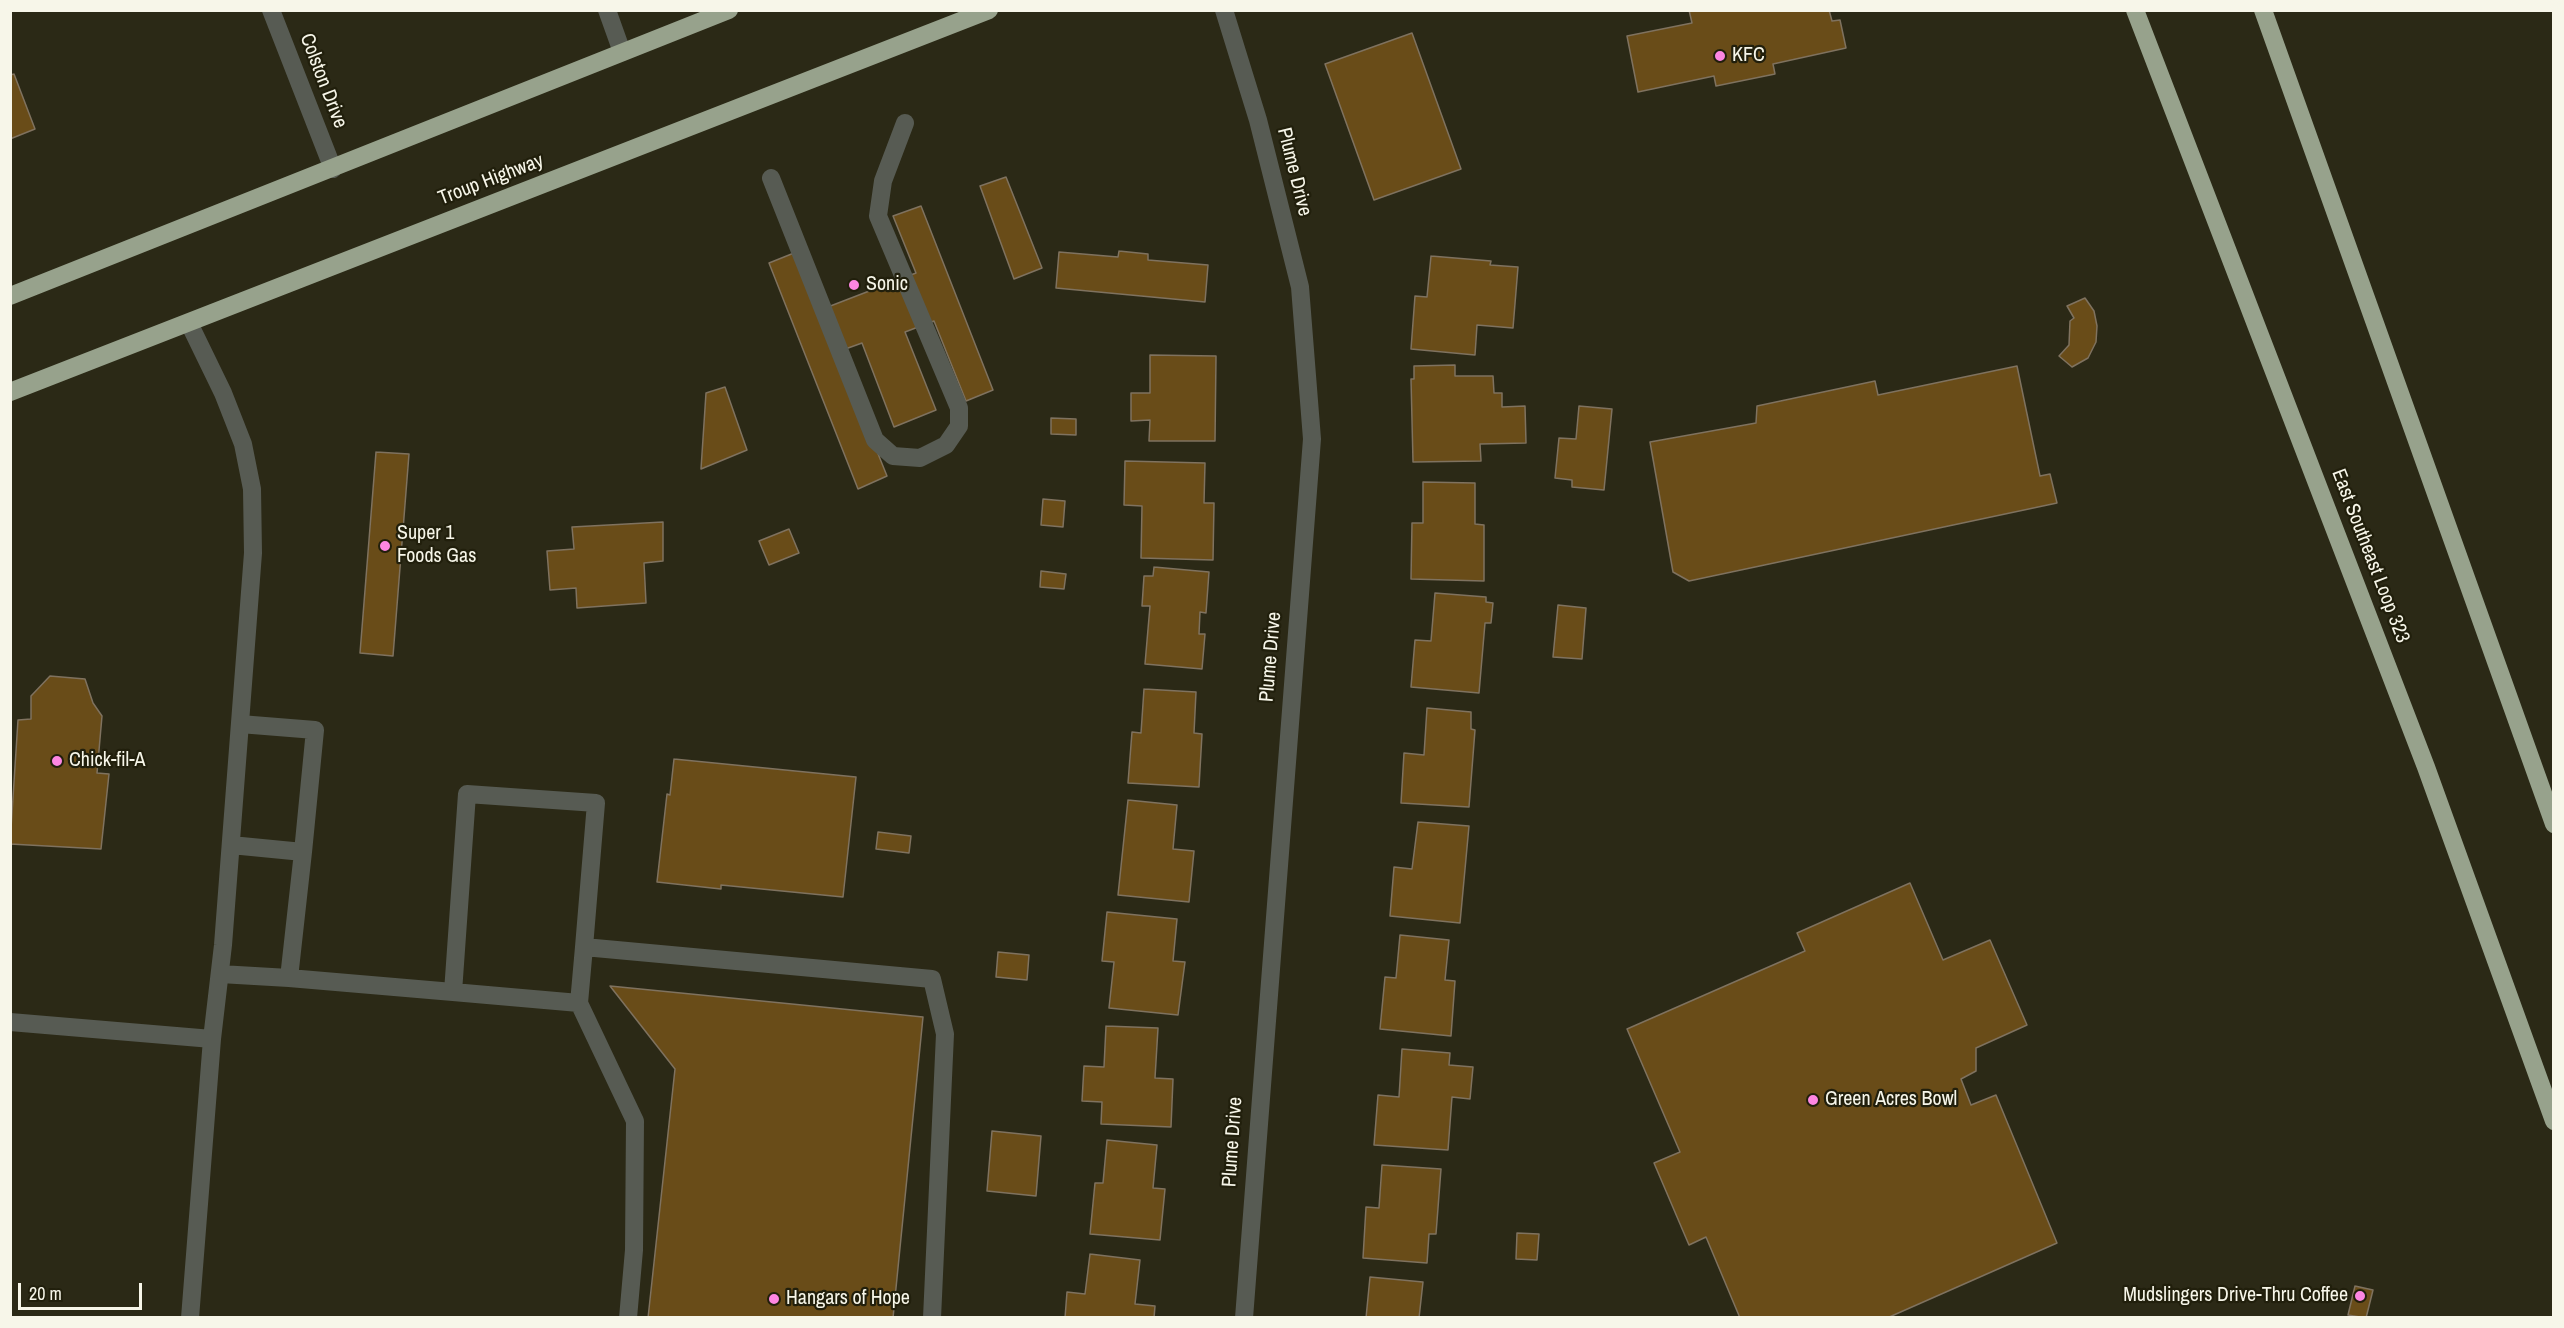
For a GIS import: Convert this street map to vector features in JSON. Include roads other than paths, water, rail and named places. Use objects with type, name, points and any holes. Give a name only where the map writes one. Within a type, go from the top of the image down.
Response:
[{"type":"highway","points":[[10,296],[729,10]]},
{"type":"highway","name":"Troup Highway","points":[[10,392],[989,10]]},
{"type":"highway","name":"East Southeast Loop 323","points":[[2135,10],[2426,767],[2553,1121]]},
{"type":"highway","points":[[2263,10],[2553,824]]},
{"type":"street","name":"Colston Drive","points":[[271,10],[333,169]]},
{"type":"street","points":[[607,10],[622,52]]},
{"type":"street","name":"Plume Drive","points":[[1224,10],[1258,120],[1300,287],[1312,439],[1244,1317]]},
{"type":"street","points":[[771,178],[874,440],[893,456],[920,458],[946,445],[959,426],[959,408],[878,216],[883,181],[905,123]]},
{"type":"street","points":[[189,323],[223,393],[243,444],[252,489],[253,552],[231,845],[212,1039],[190,1317]]},
{"type":"street","points":[[240,724],[315,730],[290,978]]},
{"type":"street","points":[[453,992],[467,794],[596,803],[579,1003],[635,1121],[634,1250],[628,1317]]},
{"type":"street","points":[[231,845],[303,852]]},
{"type":"street","points":[[584,947],[932,979],[945,1034],[933,1317]]},
{"type":"street","points":[[220,974],[579,1003]]},
{"type":"street","points":[[10,1022],[212,1039]]},
{"type":"place","name":"KFC","points":[[1720,56]]},
{"type":"place","name":"Sonic","points":[[854,285]]},
{"type":"place","name":"Super 1 Foods Gas","points":[[385,546]]},
{"type":"place","name":"Chick-fil-A","points":[[57,761]]},
{"type":"place","name":"Green Acres Bowl","points":[[1813,1100]]},
{"type":"place","name":"Mudslingers Drive-Thru Coffee","points":[[2360,1296]]},
{"type":"place","name":"Hangars of Hope","points":[[774,1299]]}]
